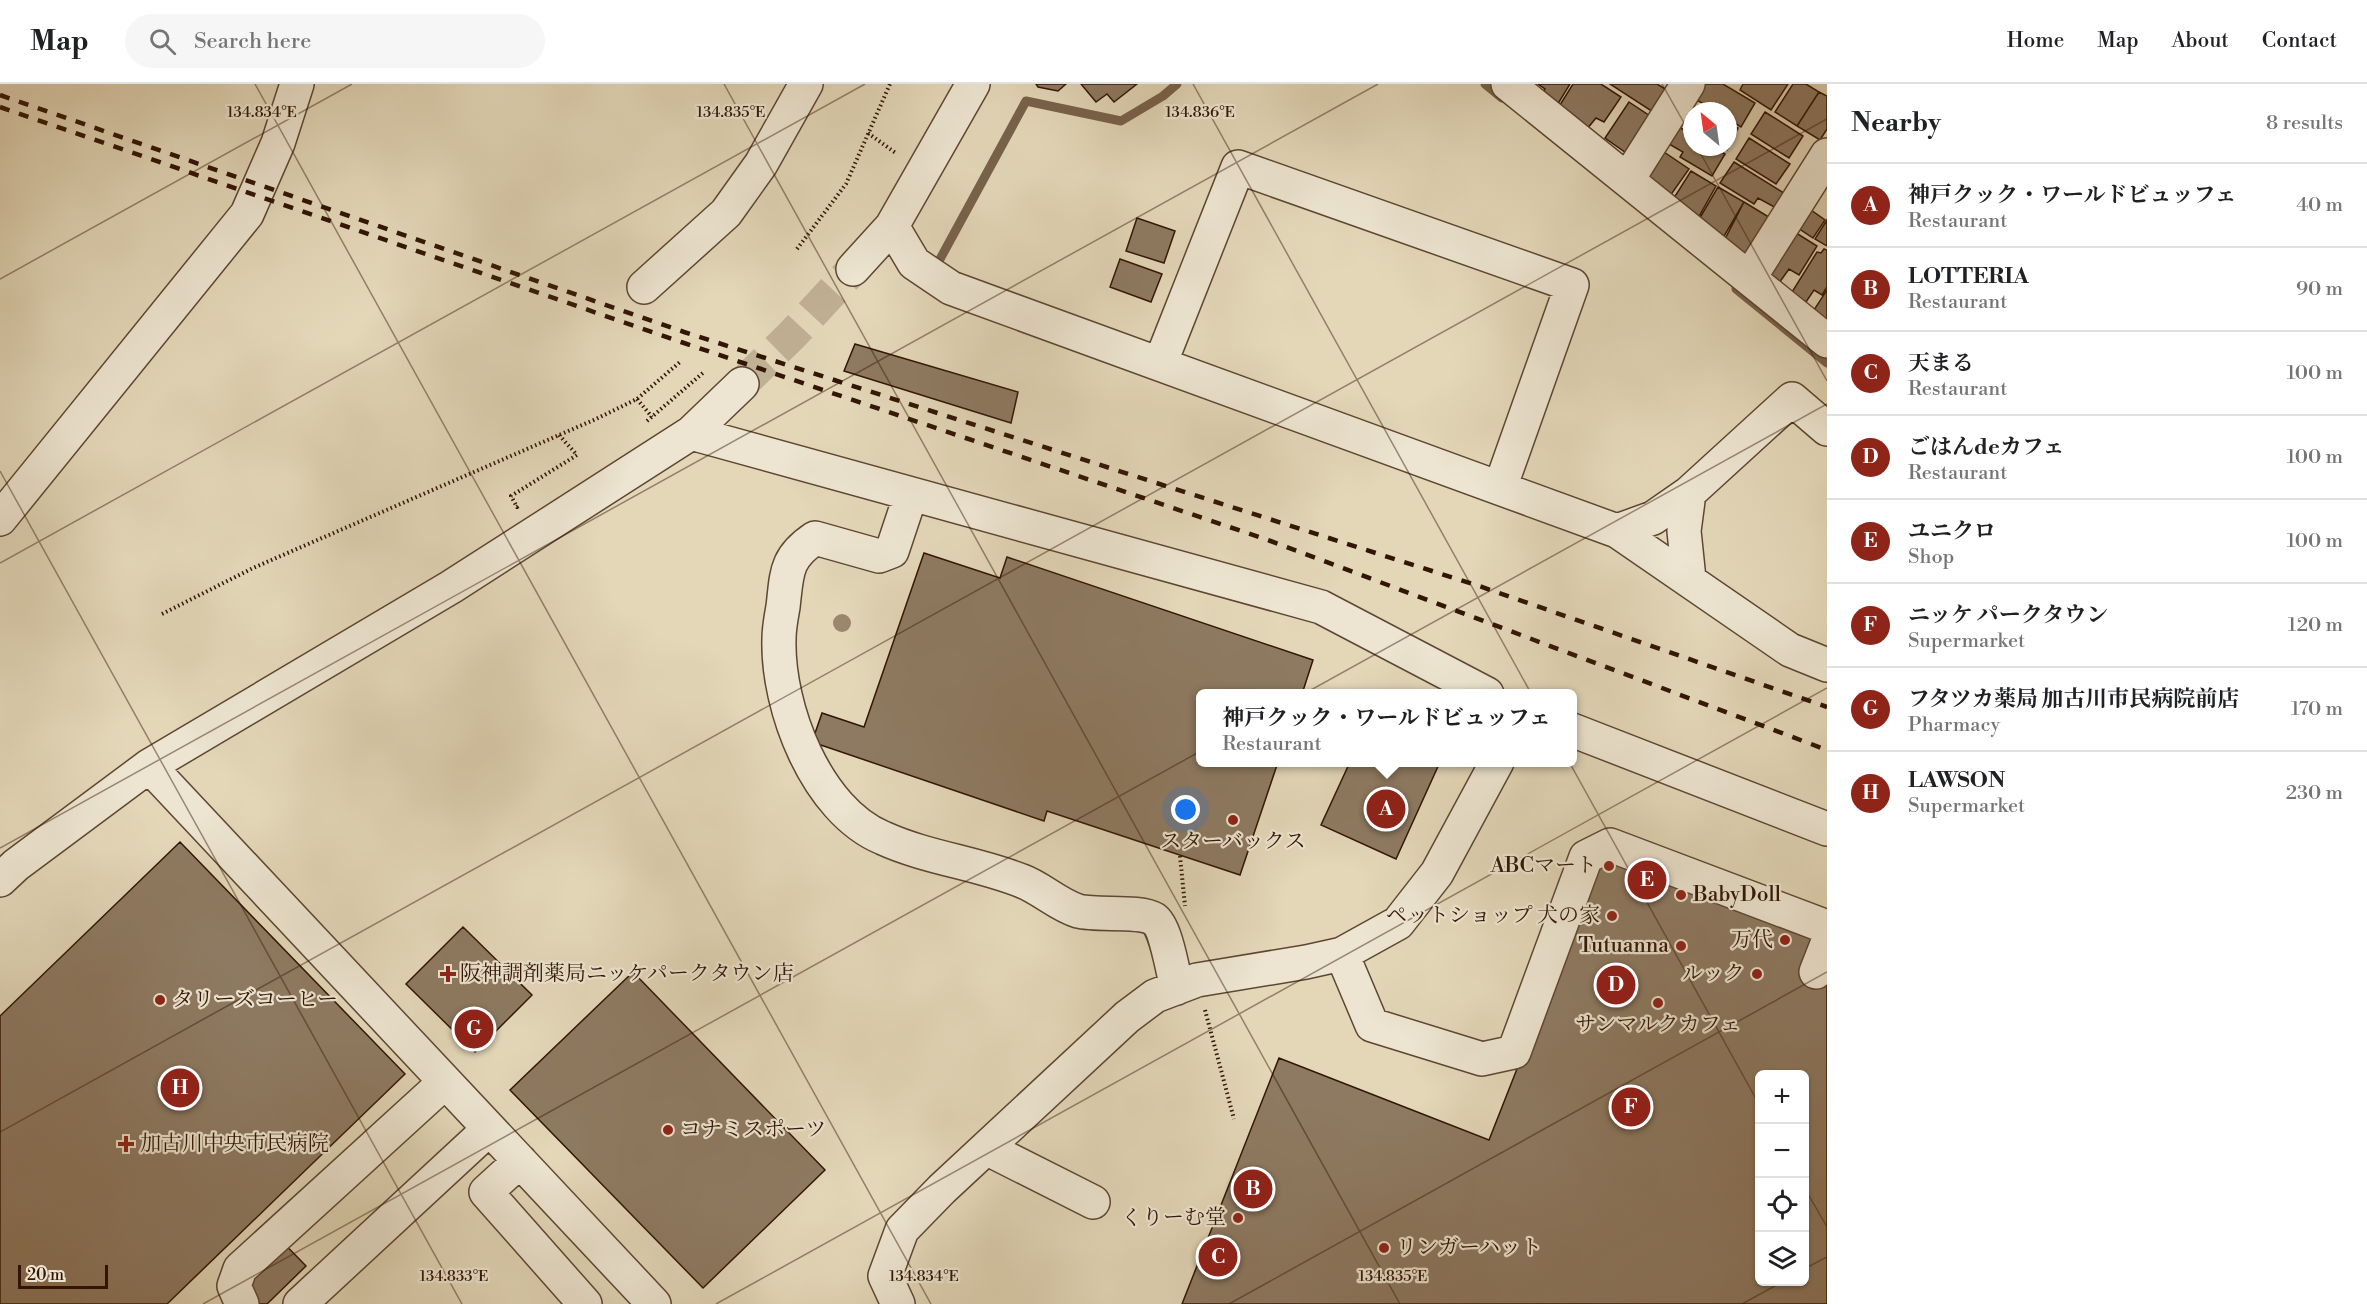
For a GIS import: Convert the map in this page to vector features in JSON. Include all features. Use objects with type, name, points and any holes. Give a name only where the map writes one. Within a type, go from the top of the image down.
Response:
[{"type":"street","points":[[0,519],[247,214],[278,143],[297,84]]},
{"type":"street","points":[[644,287],[726,213],[761,164],[806,84]]},
{"type":"street","points":[[853,269],[892,226],[973,84]]},
{"type":"street","points":[[1508,84],[1827,341]]},
{"type":"street","points":[[1628,179],[1688,84]]},
{"type":"street","points":[[1750,277],[1827,155]]},
{"type":"street","points":[[1160,364],[1238,167],[1572,285],[1500,488]]},
{"type":"street","points":[[892,226],[914,263],[951,288],[1617,531],[1790,650],[1827,665]]},
{"type":"street","points":[[0,880],[16,865],[149,766],[451,587],[691,433],[742,384]]},
{"type":"street","points":[[1617,531],[1653,518],[1689,493],[1792,399],[1827,429]]},
{"type":"street","points":[[691,433],[1321,607],[1480,689]]},
{"type":"street","points":[[1689,493],[1684,531],[1689,579]]},
{"type":"street","points":[[911,494],[892,551],[879,556],[815,538],[799,549],[787,568],[779,639],[781,670],[801,747],[823,786],[849,817],[881,838],[1023,881],[1077,910],[1110,915],[1141,915],[1155,920],[1161,929],[1176,988]]},
{"type":"street","points":[[1577,732],[1827,829]]},
{"type":"street","points":[[149,766],[654,1304]]},
{"type":"street","points":[[898,1304],[885,1276],[902,1230],[986,1148],[1127,1017],[1155,996],[1197,980],[1342,954],[1398,923],[1437,873],[1494,767]]},
{"type":"street","points":[[1342,954],[1372,1025],[1482,1059],[1514,1052],[1586,857],[1610,845],[1827,927]]},
{"type":"street","points":[[242,1304],[234,1286],[240,1269],[445,1082]]},
{"type":"street","points":[[300,1304],[489,1129]]},
{"type":"street","points":[[986,1148],[1093,1202]]},
{"type":"street","points":[[520,1161],[486,1192],[585,1304]]},
{"type":"path","points":[[797,249],[846,184],[890,84]]},
{"type":"path","points":[[868,133],[902,158]]},
{"type":"path","points":[[162,614],[253,568],[637,399],[680,362]]},
{"type":"path","points":[[645,423],[704,372]]},
{"type":"path","points":[[637,399],[652,417]]},
{"type":"path","points":[[526,501],[517,507],[511,496],[577,455],[559,435]]},
{"type":"path","points":[[1180,856],[1183,895]]},
{"type":"path","points":[[1204,1007],[1234,1119]]},
{"type":"building","points":[[1036,84],[1066,84],[1058,91],[1038,87]]},
{"type":"building","points":[[1081,84],[1137,84],[1114,102],[1107,94],[1096,102]]},
{"type":"building","points":[[1538,84],[1570,84],[1556,107],[1540,97],[1545,89]]},
{"type":"building","points":[[1573,84],[1601,84],[1621,97],[1604,122],[1596,118],[1587,129],[1558,108]]},
{"type":"building","points":[[1610,84],[1657,84],[1667,90],[1653,112]]},
{"type":"building","points":[[1704,84],[1723,84],[1755,103],[1741,127],[1737,125],[1737,102],[1700,102],[1695,99]]},
{"type":"building","points":[[1743,84],[1788,84],[1771,110],[1740,90]]},
{"type":"building","points":[[1793,84],[1806,84],[1819,92],[1797,126],[1775,112]]},
{"type":"building","points":[[1819,92],[1827,96],[1827,129],[1820,140],[1797,126]]},
{"type":"building","points":[[1629,102],[1653,118],[1629,155],[1605,138]]},
{"type":"building","points":[[1765,112],[1803,136],[1789,158],[1751,134]]},
{"type":"building","points":[[1679,127],[1683,129],[1683,152],[1669,144]]},
{"type":"building","points":[[1749,138],[1790,164],[1776,184],[1736,159]]},
{"type":"building","points":[[1664,152],[1689,169],[1670,196],[1646,178]]},
{"type":"building","points":[[1683,152],[1683,156],[1724,156],[1712,176],[1680,157]]},
{"type":"building","points":[[1734,162],[1787,195],[1778,209],[1758,198],[1754,204],[1720,183]]},
{"type":"building","points":[[1691,171],[1716,186],[1697,220],[1672,201]]},
{"type":"building","points":[[1718,187],[1744,202],[1723,238],[1698,221]]},
{"type":"building","points":[[1744,202],[1772,219],[1745,254],[1724,241]]},
{"type":"building","points":[[1811,210],[1825,220],[1813,238],[1798,228]]},
{"type":"building","points":[[1137,218],[1175,231],[1164,263],[1126,251]]},
{"type":"building","points":[[1827,220],[1827,246],[1815,239]]},
{"type":"building","points":[[1793,231],[1817,246],[1799,275],[1789,269],[1779,283],[1765,274]]},
{"type":"building","points":[[1824,249],[1827,250],[1827,287],[1822,295],[1814,290],[1806,302],[1792,292],[1817,252],[1821,253]]},
{"type":"building","points":[[1120,259],[1162,274],[1151,302],[1110,287]]},
{"type":"building","points":[[1827,290],[1827,322],[1810,316]]},
{"type":"building","points":[[855,344],[1018,392],[1011,423],[844,371]]},
{"type":"building","points":[[924,553],[1000,578],[1007,557],[1313,660],[1304,689],[1196,689],[1196,767],[1276,767],[1240,875],[1047,811],[1044,821],[812,742],[822,713],[864,727]]},
{"type":"building","points":[[1348,767],[1438,767],[1396,859],[1321,825]]},
{"type":"building","points":[[180,842],[405,1074],[167,1304],[0,1304],[0,1016]]},
{"type":"building","points":[[1602,853],[1827,941],[1827,1304],[1182,1304],[1279,1058],[1489,1140]]},
{"type":"building","points":[[463,927],[532,995],[475,1052],[406,984]]},
{"type":"building","name":"コナミスポーツ","points":[[633,972],[825,1170],[703,1288],[510,1090]]},
{"type":"building","points":[[267,1226],[306,1266],[267,1304],[258,1304],[223,1269]]},
{"type":"waterway","points":[[939,261],[1026,101],[1121,121],[1163,96],[1177,84]]},
{"type":"waterway","points":[[1485,84],[1502,98]]},
{"type":"waterway","points":[[1736,289],[1827,363]]},
{"type":"tunnel","points":[[742,384],[792,335],[853,269]]},
{"type":"railway","points":[[0,95],[684,332],[1479,586],[1827,707]]},
{"type":"railway","points":[[0,107],[681,342],[1268,540],[1827,750]]},
{"type":"place","name":"神戸クック・ワールドビュッフェ","points":[[1386,809]]},
{"type":"place","name":"スターバックス","points":[[1233,820]]},
{"type":"place","name":"ABCマート","points":[[1609,866]]},
{"type":"place","name":"ユニクロ","points":[[1647,880]]},
{"type":"place","name":"BabyDoll","points":[[1681,895]]},
{"type":"place","name":"ペットショップ 犬の家","points":[[1612,916]]},
{"type":"place","name":"万代","points":[[1785,940]]},
{"type":"place","name":"Tutuanna","points":[[1681,946]]},
{"type":"place","name":"阪神調剤薬局ニッケパークタウン店","points":[[448,974]]},
{"type":"place","name":"ルック","points":[[1757,974]]},
{"type":"place","name":"ごはんdeカフェ","points":[[1616,985]]},
{"type":"place","name":"タリーズコーヒー","points":[[160,1000]]},
{"type":"place","name":"サンマルクカフェ","points":[[1658,1003]]},
{"type":"place","name":"フタツカ薬局 加古川市民病院前店","points":[[474,1029]]},
{"type":"place","name":"LAWSON","points":[[180,1088]]},
{"type":"place","name":"ニッケ パークタウン","points":[[1631,1107]]},
{"type":"place","name":"コナミスポーツ","points":[[668,1130]]},
{"type":"place","name":"加古川中央市民病院","points":[[126,1144]]},
{"type":"place","name":"LOTTERIA","points":[[1253,1189]]},
{"type":"place","name":"くりーむ堂","points":[[1238,1218]]},
{"type":"place","name":"リンガーハット","points":[[1384,1248]]},
{"type":"place","name":"天まる","points":[[1218,1257]]}]
